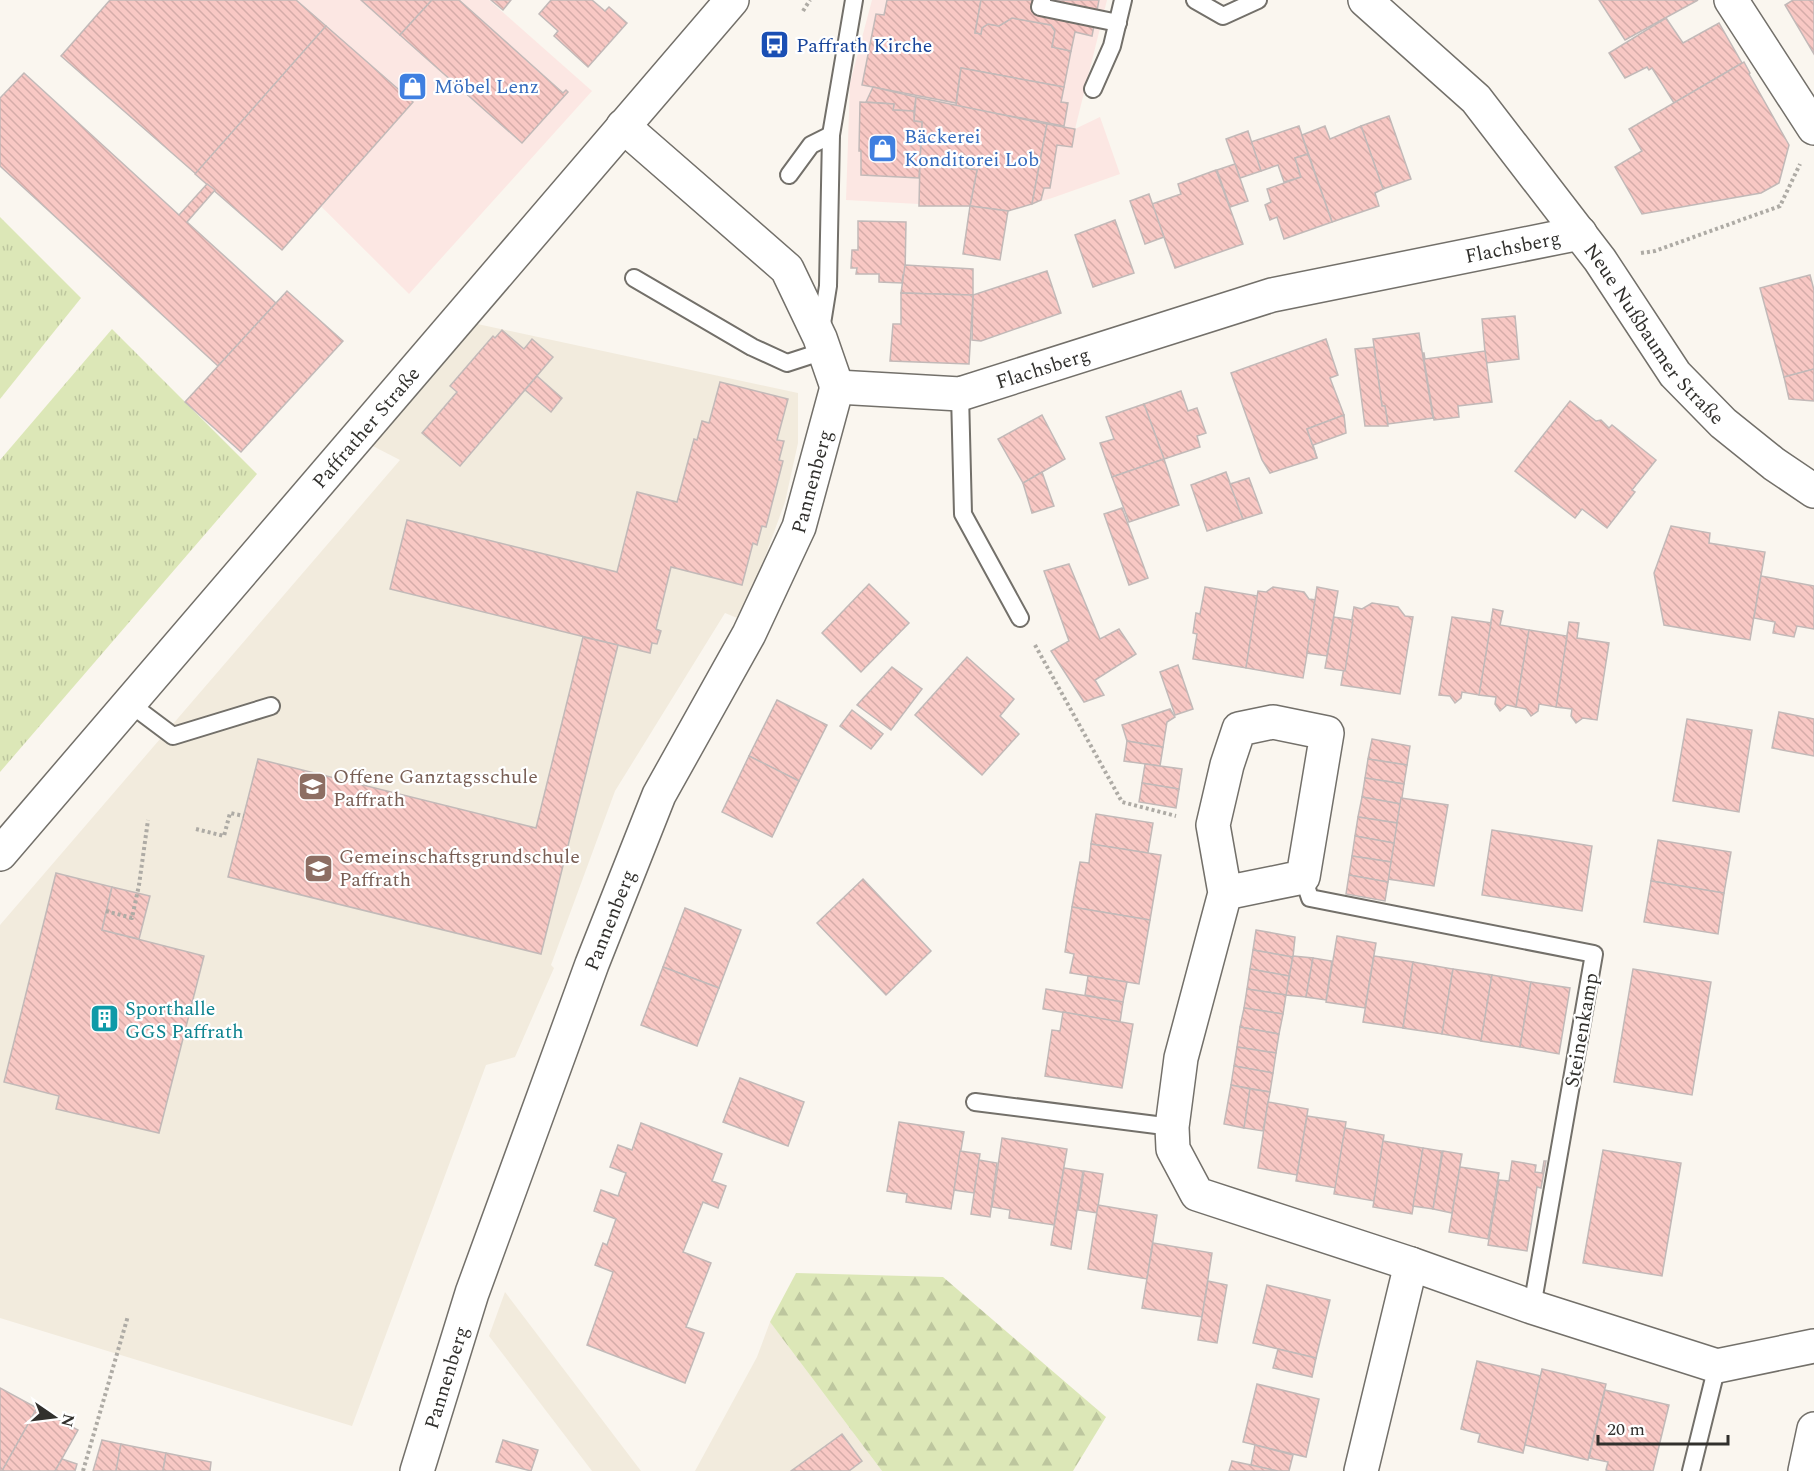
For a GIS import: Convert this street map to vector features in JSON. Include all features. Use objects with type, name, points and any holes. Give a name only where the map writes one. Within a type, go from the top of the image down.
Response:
[{"type":"street","name":"Paffrather Straße","points":[[0,854],[732,0]]},
{"type":"street","name":"Neue Nußbaumer Straße","points":[[1365,0],[1476,99],[1600,260],[1675,374],[1724,423],[1774,464],[1814,491]]},
{"type":"street","points":[[1731,0],[1814,128]]},
{"type":"street","points":[[623,126],[787,269],[822,345],[837,387]]},
{"type":"street","name":"Flachsberg","points":[[837,387],[960,394],[1272,295],[1580,233]]},
{"type":"street","name":"Pannenberg","points":[[417,1471],[472,1293],[592,964],[659,795],[749,634],[800,527],[837,387]]},
{"type":"street","points":[[1225,893],[1303,877],[1327,733],[1273,722],[1239,729],[1227,765],[1213,825],[1225,893],[1181,1058],[1172,1127],[1173,1149],[1197,1194],[1411,1264],[1532,1307],[1717,1366],[1814,1346]]},
{"type":"street","points":[[1361,1471],[1411,1264]]},
{"type":"street","points":[[1805,1471],[1814,1429]]},
{"type":"lane","points":[[634,278],[752,347],[787,363],[822,345],[828,286],[831,135],[854,0]]},
{"type":"lane","points":[[1042,0],[1040,7],[1118,24]]},
{"type":"lane","points":[[1093,89],[1112,46],[1123,0]]},
{"type":"lane","points":[[1195,0],[1222,15],[1258,0]]},
{"type":"lane","points":[[789,175],[811,146],[831,135]]},
{"type":"lane","points":[[960,394],[963,514],[1020,618]]},
{"type":"lane","points":[[129,703],[173,736],[271,706]]},
{"type":"lane","name":"Steinenkamp","points":[[1303,877],[1310,898],[1594,954],[1532,1307]]},
{"type":"lane","points":[[975,1102],[1172,1127]]},
{"type":"lane","points":[[1691,1471],[1717,1366]]},
{"type":"path","points":[[803,11],[810,0]]},
{"type":"path","points":[[1600,260],[1655,250],[1780,206],[1801,162]]},
{"type":"path","points":[[1020,618],[1122,802],[1213,825]]},
{"type":"path","points":[[196,829],[224,836],[230,813],[244,816]]},
{"type":"path","points":[[106,911],[132,918],[148,820]]},
{"type":"path","points":[[83,1471],[128,1316]]},
{"type":"shaded area","points":[[114,0],[489,0],[592,91],[409,294]]},
{"type":"shaded area","points":[[872,0],[1107,0],[1075,129],[1100,117],[1120,174],[1008,211],[846,200],[850,83]]},
{"type":"shaded area","name":"Gemeinschaftsgrundschule Paffrath","points":[[468,322],[798,393],[798,443],[785,502],[742,620],[725,613],[615,791],[551,965],[554,968],[515,1057],[486,1065],[352,1426],[0,1318],[0,925],[400,460],[363,441]]},
{"type":"shaded area","points":[[505,1292],[641,1471],[592,1471],[489,1336]]},
{"type":"shaded area","points":[[770,1322],[882,1471],[695,1471],[757,1357]]},
{"type":"green space","points":[[0,217],[81,298],[0,399]]},
{"type":"green space","points":[[112,329],[257,474],[0,772],[0,460]]},
{"type":"green space","points":[[796,1273],[943,1277],[1106,1417],[1073,1471],[882,1471],[770,1322]]},
{"type":"building","points":[[110,0],[296,0],[326,26],[196,174],[61,56]]},
{"type":"building","points":[[361,0],[432,0],[400,35]]},
{"type":"building","points":[[432,0],[459,0],[563,93],[566,90],[568,92],[522,143],[400,35]]},
{"type":"building","points":[[491,0],[511,0],[503,10]]},
{"type":"building","points":[[551,0],[592,0],[605,11],[609,7],[627,23],[588,67],[554,36],[558,31],[539,14]]},
{"type":"building","points":[[887,0],[981,0],[975,33],[981,34],[982,28],[988,24],[999,26],[1012,18],[1051,25],[1055,31],[1052,47],[1071,51],[1064,87],[961,68],[956,103],[862,85],[876,14],[884,15]]},
{"type":"building","points":[[981,0],[1099,0],[1092,36],[1075,32],[1071,51],[1052,47],[1055,31],[1051,25],[1012,18],[999,26],[988,24],[982,28],[981,34],[975,33]]},
{"type":"building","points":[[1599,0],[1698,0],[1625,40]]},
{"type":"building","points":[[1793,0],[1814,0],[1814,54],[1785,5]]},
{"type":"building","points":[[1666,18],[1683,43],[1719,23],[1742,63],[1674,103],[1652,68],[1649,70],[1647,67],[1625,78],[1609,53]]},
{"type":"building","points":[[326,26],[413,102],[282,250],[195,174]]},
{"type":"building","points":[[1744,62],[1789,145],[1779,183],[1761,193],[1642,214],[1615,167],[1642,151],[1629,129]]},
{"type":"building","points":[[961,68],[1064,87],[1061,102],[1068,103],[1064,126],[956,106]]},
{"type":"building","points":[[24,73],[179,215],[207,184],[215,190],[187,222],[276,303],[218,366],[0,166],[0,98]]},
{"type":"building","points":[[873,87],[916,97],[914,111],[893,110],[894,104],[866,102]]},
{"type":"building","points":[[916,97],[1047,124],[1032,204],[1008,211],[970,206],[977,170],[920,160],[922,122],[914,121]]},
{"type":"building","points":[[860,102],[894,104],[893,110],[914,111],[914,121],[922,122],[919,178],[861,175]]},
{"type":"building","points":[[1389,116],[1411,179],[1383,189],[1361,126]]},
{"type":"building","points":[[1047,124],[1075,129],[1072,147],[1057,145],[1050,188],[1044,188],[1041,200],[1032,204]]},
{"type":"building","points":[[1299,126],[1308,154],[1295,158],[1301,177],[1284,182],[1278,165],[1261,171],[1251,142]]},
{"type":"building","points":[[1325,126],[1330,139],[1361,126],[1383,189],[1375,193],[1379,206],[1332,222],[1302,135]]},
{"type":"building","points":[[1248,131],[1261,171],[1240,178],[1226,139]]},
{"type":"building","points":[[1308,154],[1332,222],[1284,239],[1277,217],[1270,220],[1265,205],[1271,202],[1267,189],[1301,177],[1295,158]]},
{"type":"building","points":[[920,160],[977,170],[970,206],[919,206]]},
{"type":"building","points":[[1235,164],[1248,201],[1230,207],[1217,170]]},
{"type":"building","points":[[1216,170],[1243,244],[1175,268],[1152,204],[1181,194],[1178,184]]},
{"type":"building","points":[[1149,194],[1164,237],[1145,244],[1130,201]]},
{"type":"building","points":[[970,206],[1008,211],[1000,260],[963,254]]},
{"type":"building","points":[[1115,220],[1134,273],[1093,287],[1075,235]]},
{"type":"building","points":[[858,221],[906,222],[905,275],[903,275],[902,283],[879,282],[879,274],[856,274],[857,268],[851,268],[852,250],[858,250]]},
{"type":"building","points":[[905,265],[973,269],[973,295],[901,293]]},
{"type":"building","points":[[1047,271],[1061,313],[981,341],[972,340],[973,295]]},
{"type":"building","points":[[1810,275],[1814,290],[1814,369],[1784,377],[1760,288]]},
{"type":"building","points":[[287,291],[343,341],[241,452],[185,402]]},
{"type":"building","points":[[901,293],[973,295],[969,364],[890,361],[893,324],[901,324]]},
{"type":"building","points":[[1515,316],[1519,359],[1486,363],[1482,319]]},
{"type":"building","points":[[502,330],[524,349],[532,339],[553,357],[460,466],[422,433],[457,392],[450,386],[493,336],[495,338]]},
{"type":"building","points":[[1419,333],[1433,418],[1388,424],[1385,406],[1382,406],[1373,339]]},
{"type":"building","points":[[1326,339],[1338,375],[1330,378],[1344,415],[1307,429],[1317,458],[1270,473],[1262,460],[1231,373]]},
{"type":"building","points":[[1374,347],[1382,406],[1385,406],[1388,426],[1365,426],[1355,349]]},
{"type":"building","points":[[1485,351],[1492,402],[1458,406],[1459,417],[1434,420],[1423,353],[1425,359]]},
{"type":"building","points":[[1814,369],[1814,401],[1789,399],[1784,377]]},
{"type":"building","points":[[537,376],[562,398],[551,412],[525,390]]},
{"type":"building","points":[[720,382],[788,399],[777,440],[784,441],[779,460],[783,461],[766,527],[762,526],[757,545],[753,543],[742,585],[671,567],[656,629],[661,631],[657,644],[652,643],[650,653],[390,589],[407,520],[617,572],[637,492],[677,502],[694,439],[697,440],[702,421],[709,423]]},
{"type":"building","points":[[1181,391],[1188,411],[1197,408],[1206,433],[1197,436],[1200,447],[1164,459],[1144,404]]},
{"type":"building","points":[[1570,401],[1596,421],[1601,420],[1609,428],[1612,425],[1656,460],[1632,490],[1635,492],[1607,528],[1582,509],[1575,518],[1515,471]]},
{"type":"building","points":[[1144,404],[1164,459],[1112,477],[1100,443],[1114,439],[1106,417]]},
{"type":"building","points":[[1042,415],[1065,459],[1023,483],[998,439]]},
{"type":"building","points":[[1344,415],[1346,433],[1313,445],[1317,458],[1307,429]]},
{"type":"building","points":[[1164,459],[1179,505],[1129,522],[1112,477]]},
{"type":"building","points":[[1042,472],[1054,506],[1032,513],[1023,483]]},
{"type":"building","points":[[1226,472],[1243,519],[1207,531],[1191,485]]},
{"type":"building","points":[[1249,478],[1262,513],[1243,519],[1230,484]]},
{"type":"building","points":[[1122,508],[1148,578],[1129,585],[1104,514]]},
{"type":"building","points":[[1671,526],[1710,533],[1709,543],[1765,552],[1750,640],[1664,625],[1654,573]]},
{"type":"building","points":[[1069,564],[1100,639],[1119,629],[1136,654],[1095,680],[1104,695],[1084,702],[1051,651],[1069,641],[1044,571]]},
{"type":"building","points":[[1761,576],[1814,586],[1814,629],[1797,626],[1794,637],[1773,633],[1775,622],[1754,618]]},
{"type":"building","points":[[869,584],[909,623],[861,672],[822,633]]},
{"type":"building","points":[[1205,587],[1258,596],[1246,668],[1193,659],[1197,634],[1193,633],[1196,613],[1200,614]]},
{"type":"building","points":[[1273,587],[1304,592],[1309,599],[1316,600],[1303,678],[1246,668],[1258,591],[1266,592]]},
{"type":"building","points":[[1317,587],[1338,591],[1327,656],[1307,653]]},
{"type":"building","points":[[1372,603],[1398,607],[1405,616],[1413,617],[1400,694],[1341,685],[1354,607],[1362,609]]},
{"type":"building","points":[[1493,609],[1503,611],[1500,625],[1529,630],[1516,707],[1507,705],[1500,711],[1495,704],[1496,697],[1479,695]]},
{"type":"building","points":[[1334,617],[1353,620],[1345,671],[1325,668]]},
{"type":"building","points":[[1452,617],[1491,623],[1479,695],[1462,692],[1461,698],[1455,703],[1450,696],[1439,695]]},
{"type":"building","points":[[1569,622],[1579,623],[1577,638],[1609,643],[1597,720],[1583,718],[1576,723],[1571,716],[1572,709],[1556,707]]},
{"type":"building","points":[[1529,630],[1567,636],[1556,707],[1539,704],[1538,711],[1531,716],[1526,709],[1516,707]]},
{"type":"building","name":"Offene Ganztagsschule Paffrath","points":[[583,637],[618,645],[541,954],[228,877],[258,759],[536,828]]},
{"type":"building","points":[[967,657],[1014,699],[1000,716],[1019,734],[982,775],[915,715]]},
{"type":"building","points":[[1178,665],[1193,709],[1175,715],[1160,672]]},
{"type":"building","points":[[892,667],[922,689],[891,730],[857,705]]},
{"type":"building","points":[[777,700],[827,725],[799,781],[749,756]]},
{"type":"building","points":[[1170,709],[1175,717],[1167,722],[1163,747],[1127,741],[1122,725]]},
{"type":"building","points":[[852,710],[883,734],[871,749],[840,726]]},
{"type":"building","points":[[1779,712],[1814,719],[1814,756],[1772,748]]},
{"type":"building","points":[[1687,719],[1752,730],[1739,812],[1673,801]]},
{"type":"building","points":[[1372,739],[1410,746],[1407,765],[1368,759]]},
{"type":"building","points":[[1127,741],[1163,747],[1160,766],[1124,761]]},
{"type":"building","points":[[749,756],[799,781],[772,837],[722,812]]},
{"type":"building","points":[[1368,759],[1407,765],[1404,784],[1365,778]]},
{"type":"building","points":[[1145,764],[1182,769],[1179,789],[1142,783]]},
{"type":"building","points":[[1365,778],[1404,784],[1401,804],[1362,797]]},
{"type":"building","points":[[1142,783],[1179,789],[1176,808],[1139,802]]},
{"type":"building","points":[[1362,797],[1401,804],[1397,823],[1358,817]]},
{"type":"building","points":[[1401,798],[1448,805],[1434,886],[1388,879]]},
{"type":"building","points":[[1096,814],[1153,823],[1148,853],[1091,844]]},
{"type":"building","points":[[1358,817],[1397,823],[1394,843],[1355,836]]},
{"type":"building","points":[[1492,830],[1592,846],[1582,911],[1482,895]]},
{"type":"building","points":[[1355,836],[1394,843],[1391,862],[1352,856]]},
{"type":"building","points":[[1658,840],[1731,852],[1724,893],[1651,881]]},
{"type":"building","points":[[1091,844],[1161,855],[1150,920],[1072,907],[1080,862],[1089,863]]},
{"type":"building","points":[[1352,856],[1391,862],[1388,882],[1349,875]]},
{"type":"building","name":"Sporthalle GGS Paffrath","points":[[56,873],[112,887],[102,930],[204,956],[159,1133],[56,1109],[59,1096],[4,1082]]},
{"type":"building","points":[[1349,875],[1388,882],[1385,901],[1346,894]]},
{"type":"building","points":[[863,879],[931,951],[886,995],[817,923]]},
{"type":"building","points":[[1651,881],[1724,893],[1718,934],[1644,922]]},
{"type":"building","points":[[112,887],[150,896],[139,939],[102,930]]},
{"type":"building","points":[[1072,907],[1150,920],[1139,984],[1070,973],[1074,954],[1065,952]]},
{"type":"building","points":[[685,908],[741,930],[719,988],[663,967]]},
{"type":"building","points":[[1256,930],[1295,937],[1293,957],[1253,950]]},
{"type":"building","points":[[1337,936],[1376,943],[1365,1008],[1326,1002]]},
{"type":"building","points":[[1253,950],[1293,957],[1289,976],[1250,969]]},
{"type":"building","points":[[1293,956],[1313,958],[1306,997],[1286,995]]},
{"type":"building","points":[[1374,956],[1413,962],[1403,1028],[1363,1022]]},
{"type":"building","points":[[1313,958],[1332,961],[1326,1000],[1306,997]]},
{"type":"building","points":[[1413,962],[1453,969],[1442,1034],[1403,1028]]},
{"type":"building","points":[[663,967],[719,988],[697,1046],[641,1025]]},
{"type":"building","points":[[1250,969],[1289,976],[1286,995],[1247,989]]},
{"type":"building","points":[[1453,969],[1492,975],[1481,1041],[1442,1034]]},
{"type":"building","points":[[1633,969],[1711,982],[1692,1095],[1614,1082]]},
{"type":"building","points":[[1492,975],[1531,982],[1520,1047],[1481,1041]]},
{"type":"building","points":[[1088,976],[1127,982],[1123,1002],[1085,995]]},
{"type":"building","points":[[1531,982],[1570,988],[1559,1054],[1520,1047]]},
{"type":"building","points":[[1046,989],[1123,1002],[1120,1022],[1043,1009]]},
{"type":"building","points":[[1247,989],[1286,995],[1283,1014],[1244,1008]]},
{"type":"building","points":[[1244,1008],[1283,1014],[1279,1034],[1240,1027]]},
{"type":"building","points":[[1063,1012],[1133,1024],[1122,1088],[1045,1076],[1052,1030],[1060,1031]]},
{"type":"building","points":[[1240,1027],[1279,1034],[1276,1053],[1237,1047]]},
{"type":"building","points":[[1237,1047],[1276,1053],[1273,1073],[1234,1066]]},
{"type":"building","points":[[1234,1066],[1273,1073],[1270,1092],[1231,1085]]},
{"type":"building","points":[[740,1078],[804,1102],[788,1146],[723,1122]]},
{"type":"building","points":[[1231,1085],[1250,1089],[1244,1128],[1224,1124]]},
{"type":"building","points":[[1250,1089],[1270,1092],[1263,1131],[1244,1128]]},
{"type":"building","points":[[1268,1102],[1308,1109],[1297,1175],[1258,1168]]},
{"type":"building","points":[[1307,1116],[1346,1122],[1336,1188],[1296,1181]]},
{"type":"building","points":[[899,1122],[964,1132],[951,1209],[906,1202],[907,1194],[887,1191]]},
{"type":"building","points":[[641,1123],[722,1154],[712,1181],[726,1186],[718,1208],[703,1202],[683,1252],[711,1263],[686,1327],[704,1333],[685,1383],[587,1345],[613,1272],[595,1265],[603,1243],[607,1245],[616,1219],[594,1211],[601,1190],[618,1196],[626,1173],[610,1167],[618,1145],[632,1150]]},
{"type":"building","points":[[1345,1128],[1384,1135],[1374,1201],[1334,1194]]},
{"type":"building","points":[[1002,1138],[1067,1149],[1054,1225],[1009,1218],[1010,1210],[992,1207]]},
{"type":"building","points":[[1383,1141],[1423,1148],[1412,1214],[1373,1207]]},
{"type":"building","points":[[1423,1148],[1442,1151],[1433,1209],[1413,1206]]},
{"type":"building","points":[[1603,1150],[1681,1163],[1662,1276],[1583,1263]]},
{"type":"building","points":[[960,1151],[980,1154],[974,1193],[954,1190]]},
{"type":"building","points":[[1443,1151],[1462,1154],[1452,1213],[1433,1209]]},
{"type":"building","points":[[979,1160],[997,1163],[990,1217],[971,1214]]},
{"type":"building","points":[[1512,1161],[1536,1165],[1535,1172],[1542,1173],[1544,1161],[1546,1161],[1541,1188],[1537,1187],[1527,1251],[1488,1245],[1499,1180],[1509,1181]]},
{"type":"building","points":[[1460,1167],[1499,1173],[1488,1239],[1449,1232]]},
{"type":"building","points":[[1064,1168],[1083,1171],[1071,1249],[1051,1245]]},
{"type":"building","points":[[1084,1171],[1103,1174],[1097,1213],[1078,1210]]},
{"type":"building","points":[[1098,1205],[1157,1215],[1147,1279],[1088,1269]]},
{"type":"building","points":[[1153,1243],[1212,1253],[1202,1317],[1142,1308]]},
{"type":"building","points":[[1208,1281],[1227,1285],[1217,1343],[1198,1340]]},
{"type":"building","points":[[1267,1285],[1330,1300],[1316,1358],[1253,1343]]},
{"type":"building","points":[[1278,1349],[1316,1358],[1312,1377],[1273,1368]]},
{"type":"building","points":[[1477,1361],[1541,1376],[1523,1453],[1478,1442],[1480,1434],[1461,1429]]},
{"type":"building","points":[[1542,1369],[1606,1384],[1588,1460],[1525,1445]]},
{"type":"building","points":[[1257,1384],[1319,1399],[1306,1457],[1243,1442]]},
{"type":"building","points":[[0,1388],[37,1408],[2,1471],[0,1471]]},
{"type":"building","points":[[1605,1390],[1669,1405],[1653,1471],[1609,1471],[1606,1470],[1608,1462],[1589,1458]]},
{"type":"building","points":[[37,1408],[78,1430],[55,1471],[2,1471]]},
{"type":"building","points":[[842,1434],[862,1461],[849,1471],[791,1471]]},
{"type":"building","points":[[102,1440],[121,1444],[116,1471],[93,1471]]},
{"type":"building","points":[[503,1440],[538,1450],[531,1471],[496,1462]]},
{"type":"building","points":[[121,1444],[166,1453],[163,1471],[116,1471]]},
{"type":"building","points":[[1255,1445],[1293,1455],[1289,1471],[1251,1465]]},
{"type":"building","points":[[166,1453],[211,1462],[210,1471],[163,1471]]},
{"type":"building","points":[[62,1459],[77,1464],[75,1471],[55,1471]]},
{"type":"building","points":[[1232,1461],[1251,1465],[1277,1471],[1229,1471]]},
{"type":"place","name":"Paffrath Kirche","points":[[775,45]]},
{"type":"place","name":"Möbel Lenz","points":[[413,86]]},
{"type":"place","name":"Bäckerei Konditorei Lob","points":[[883,148]]},
{"type":"place","name":"Offene Ganztagsschule Paffrath","points":[[312,787]]},
{"type":"place","name":"Gemeinschaftsgrundschule Paffrath","points":[[318,868]]},
{"type":"place","name":"Sporthalle GGS Paffrath","points":[[104,1019]]}]
